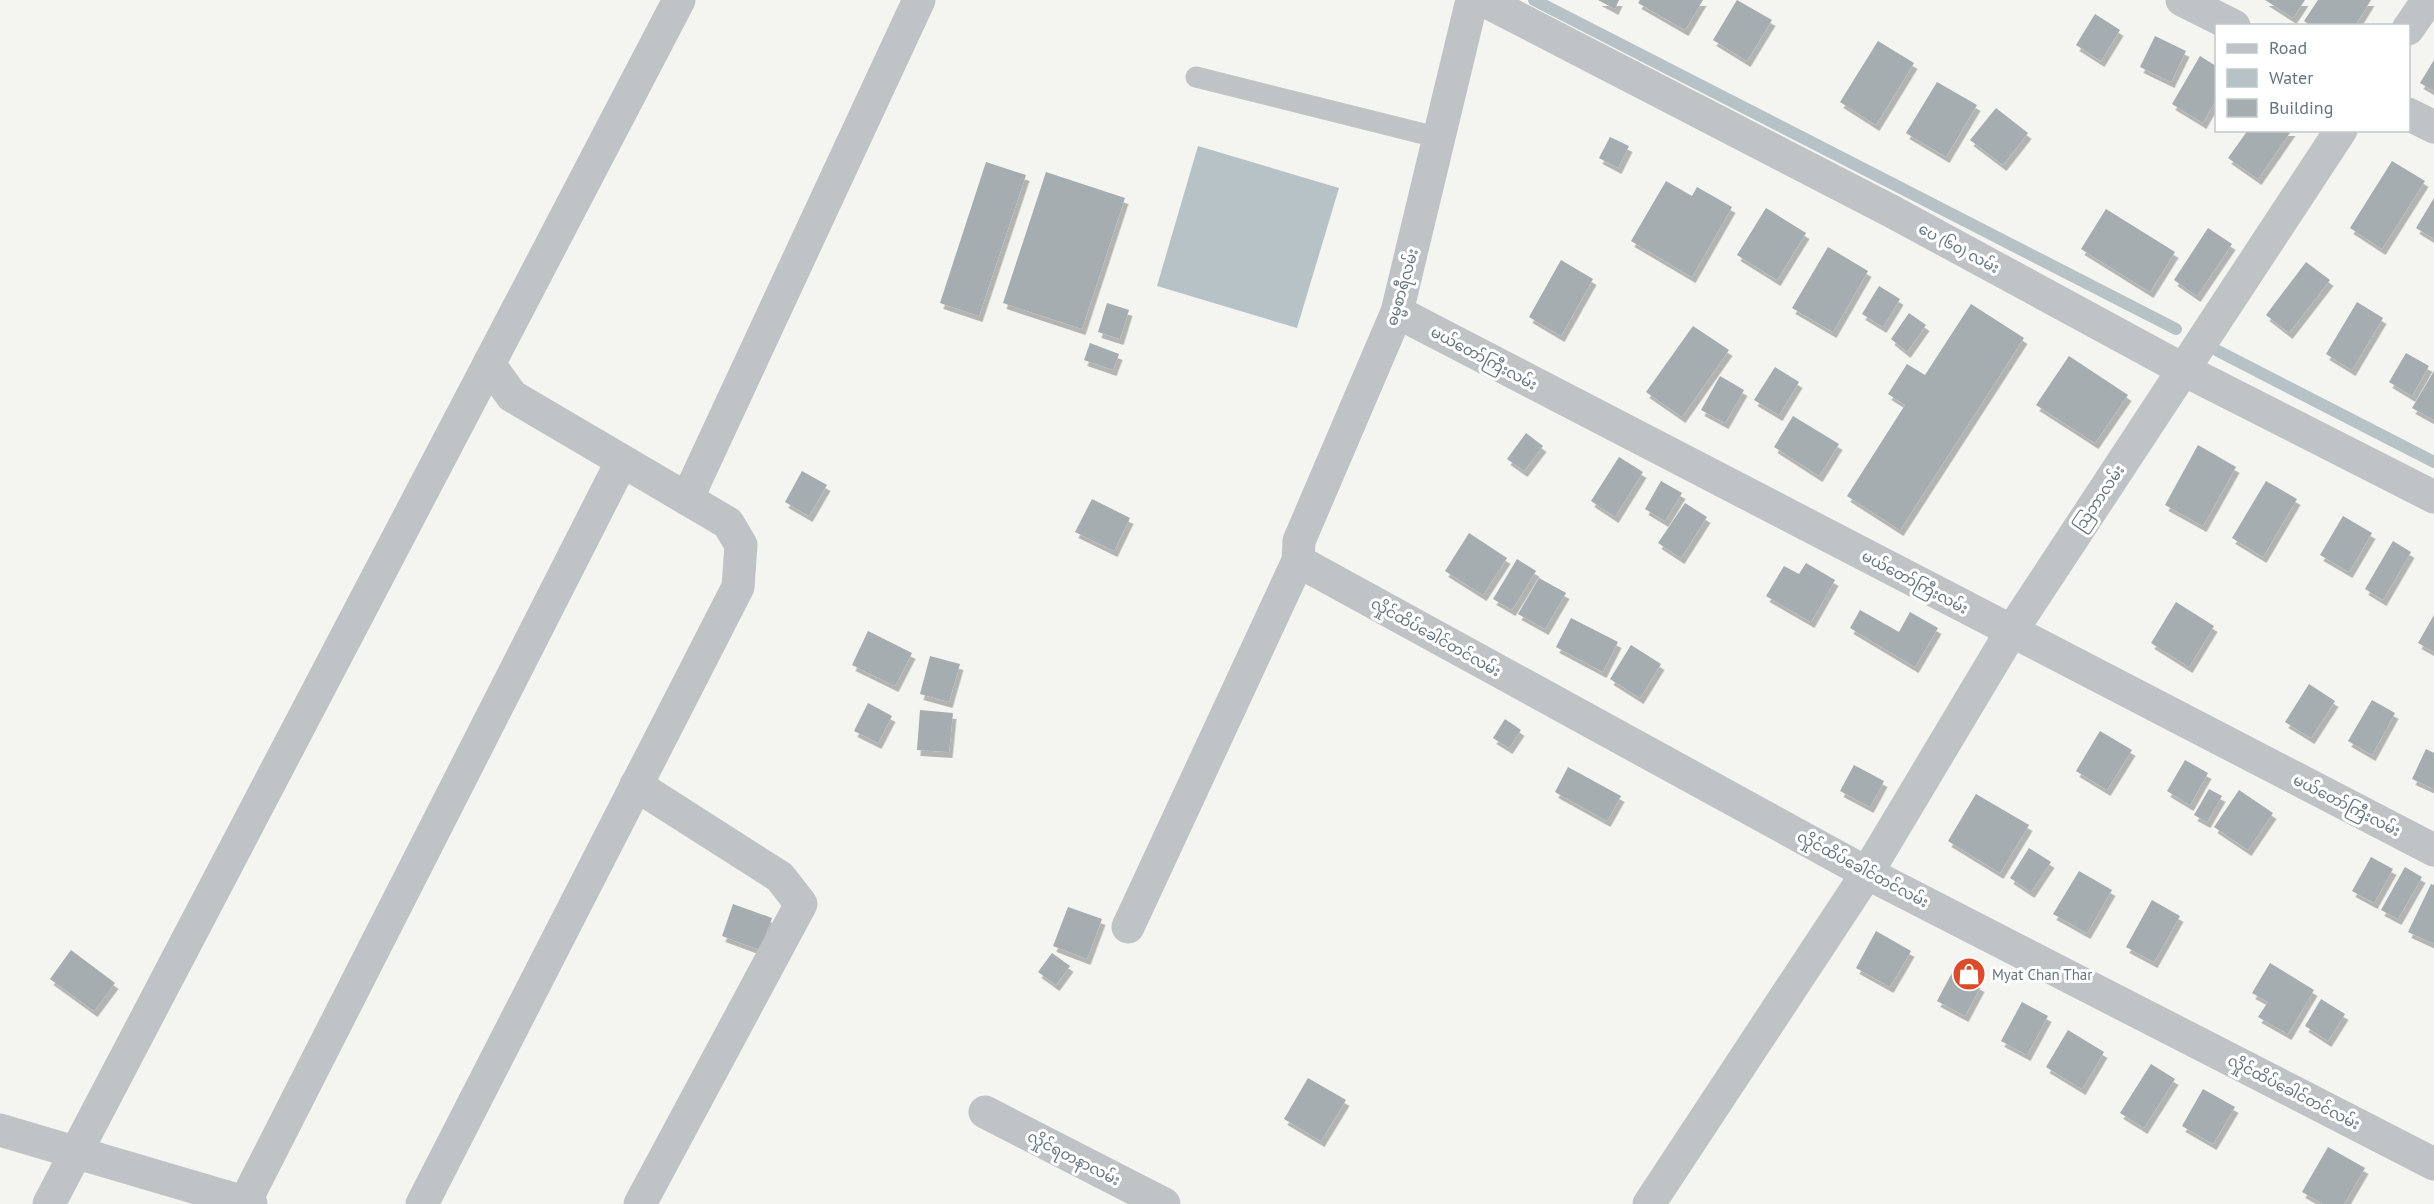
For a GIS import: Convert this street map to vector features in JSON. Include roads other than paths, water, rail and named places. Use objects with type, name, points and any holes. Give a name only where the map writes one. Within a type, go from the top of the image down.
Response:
[{"type":"street","points":[[49,1204],[679,0]]},
{"type":"street","points":[[687,499],[919,0]]},
{"type":"street","name":"ဓမ္မစာရီလမ်း","points":[[1128,927],[1298,561],[1299,540],[1397,312],[1472,0]]},
{"type":"street","name":"ပေ (၆၀) လမ်း","points":[[1483,0],[1891,211],[2184,370],[2434,498]]},
{"type":"street","points":[[2182,0],[2230,24]]},
{"type":"street","points":[[2410,27],[2428,0]]},
{"type":"street","points":[[2410,115],[2434,127]]},
{"type":"street","name":"သြဘာလမ်း","points":[[1649,1204],[1867,873],[2011,632],[2340,132]]},
{"type":"street","name":"မယ်တော်ကြီးလမ်း","points":[[1397,312],[2434,850]]},
{"type":"street","points":[[422,1204],[738,587],[741,544],[728,523],[512,396],[489,364]]},
{"type":"street","points":[[0,1130],[247,1204],[622,461]]},
{"type":"street","name":"လှိုင်ထိပ်ခေါင်တင်လမ်း","points":[[1298,561],[1867,873],[2434,1164]]},
{"type":"street","points":[[636,785],[780,877],[801,904],[640,1204]]},
{"type":"street","name":"လှိုင်ရတနာလမ်း","points":[[985,1112],[1164,1204]]},
{"type":"lane","points":[[1196,77],[1440,138]]},
{"type":"water","points":[[1198,146],[1339,188],[1297,328],[1157,286]]},
{"type":"waterway","points":[[1534,0],[2176,329]]},
{"type":"waterway","points":[[2218,351],[2434,462]]},
{"type":"place","name":"Myat Chan Thar","points":[[1969,974]]}]
